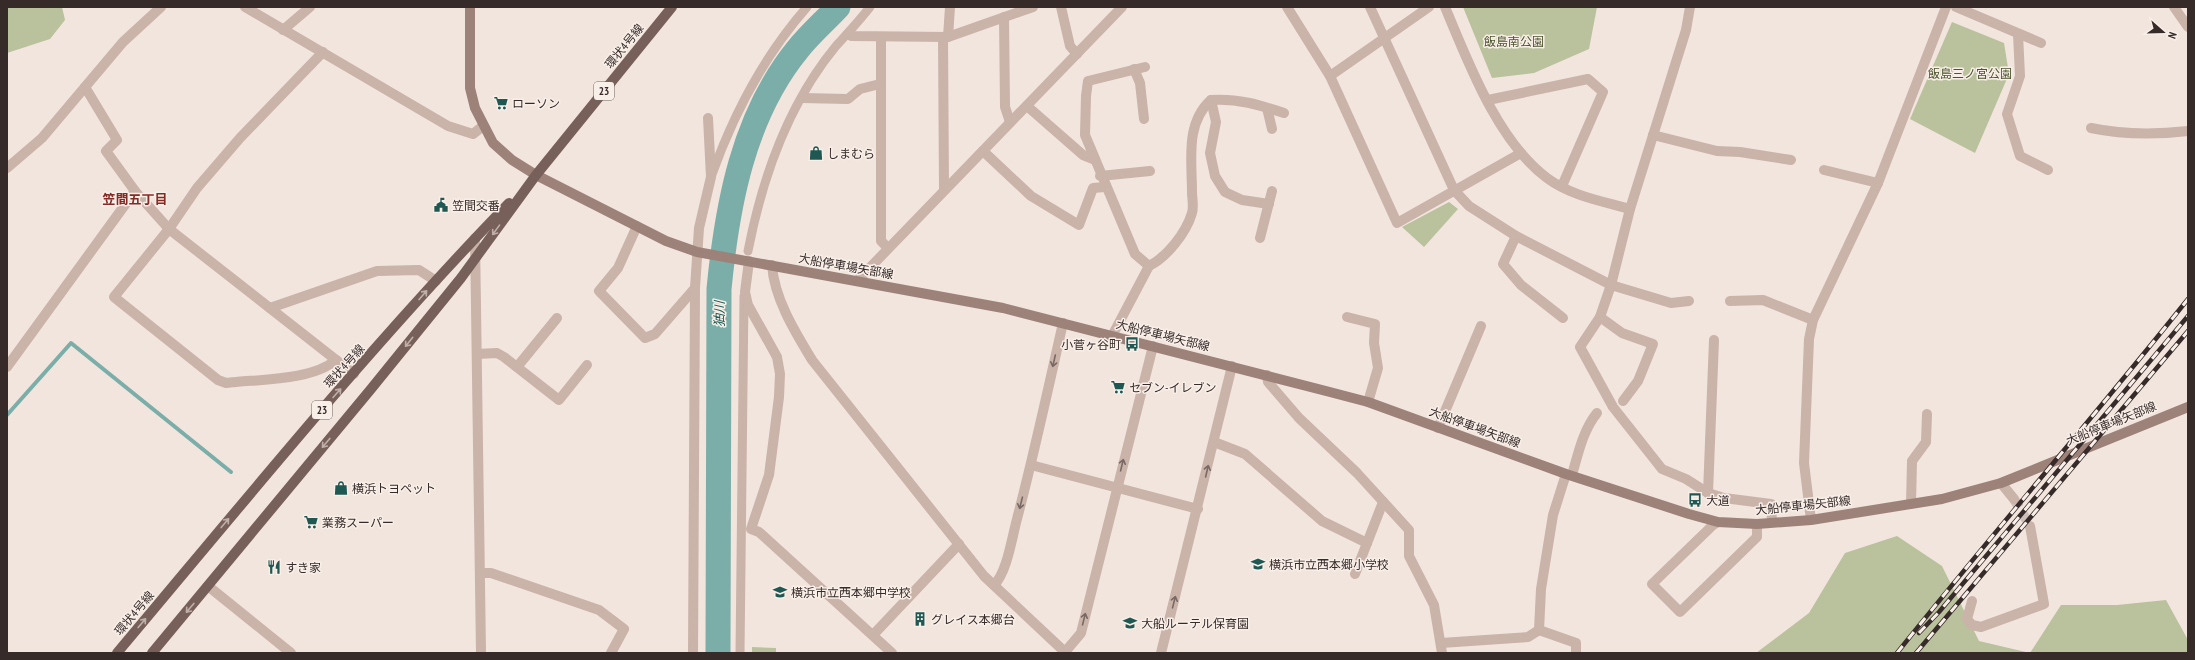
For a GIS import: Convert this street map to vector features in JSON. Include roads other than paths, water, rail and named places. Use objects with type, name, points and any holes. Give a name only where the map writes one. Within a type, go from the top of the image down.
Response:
[{"type":"main road","points":[[470,7],[470,88],[475,108],[493,143],[512,160],[536,175],[666,241],[700,253]]},
{"type":"main road","name":"環状4号線","points":[[152,653],[371,389],[476,257],[536,175],[672,7]]},
{"type":"main road","name":"環状4号線","points":[[117,653],[272,467],[436,281],[536,175]]},
{"type":"main road","name":"大船停車場矢部線","points":[[700,253],[747,257],[772,265],[1003,308],[1232,366],[1368,402],[1569,474],[1689,514],[1718,522],[1757,524],[1811,520],[1942,499],[2001,483],[2188,407]]},
{"type":"street","points":[[7,168],[42,138],[124,42],[161,7]]},
{"type":"street","points":[[246,7],[448,126],[473,134],[483,126]]},
{"type":"street","points":[[283,30],[310,7]]},
{"type":"street","points":[[693,653],[695,288],[700,253],[700,228],[712,177],[740,105],[768,56],[807,7]]},
{"type":"street","points":[[747,529],[741,453],[745,292],[747,257],[760,198],[786,126],[802,98],[836,46],[849,34],[870,7]]},
{"type":"street","points":[[944,190],[945,37],[950,7]]},
{"type":"street","points":[[849,34],[851,36],[881,38],[945,37],[1033,7]]},
{"type":"street","points":[[1061,7],[1070,46],[1077,54]]},
{"type":"street","points":[[857,281],[1122,7]]},
{"type":"street","points":[[1287,7],[1330,76],[1397,223],[1521,153]]},
{"type":"street","points":[[1370,7],[1454,190],[1469,206],[1516,236],[1611,285],[1671,303],[1689,301]]},
{"type":"street","points":[[1330,76],[1429,7]]},
{"type":"street","points":[[1446,7],[1470,66],[1505,131],[1521,153],[1547,178],[1577,194],[1630,209]]},
{"type":"street","points":[[1690,7],[1686,30],[1630,209],[1611,285],[1600,317],[1580,347],[1606,401],[1662,468],[1672,474],[1686,479],[1708,493],[1724,498],[1771,504],[1772,522]]},
{"type":"street","points":[[1811,520],[1804,463],[1809,339],[1813,320],[1878,183],[1946,7]]},
{"type":"street","points":[[1956,7],[2041,43]]},
{"type":"street","points":[[2174,7],[2188,27]]},
{"type":"street","points":[[1004,17],[1005,107],[1010,122]]},
{"type":"street","points":[[2018,34],[2020,76],[2007,114],[2020,156],[2048,170]]},
{"type":"street","points":[[881,38],[881,241],[888,248]]},
{"type":"street","points":[[323,52],[240,138],[197,188],[169,229],[114,297],[218,380],[226,382],[304,375],[327,367],[336,360]]},
{"type":"street","points":[[1145,66],[1088,81],[1085,135],[1100,176],[1135,254],[1149,266]]},
{"type":"street","points":[[1134,69],[1140,83],[1144,119]]},
{"type":"street","points":[[1488,100],[1588,79],[1603,92],[1562,186]]},
{"type":"street","points":[[802,98],[848,99],[860,89],[880,84]]},
{"type":"street","points":[[85,87],[117,140],[106,151],[135,191],[169,229],[354,374]]},
{"type":"street","points":[[1112,336],[1149,266],[1160,260],[1175,244],[1192,212],[1192,132],[1197,117],[1211,100],[1227,99],[1284,113]]},
{"type":"street","points":[[1211,100],[1216,122],[1210,153],[1215,176],[1225,192],[1242,200],[1269,204]]},
{"type":"street","points":[[1027,106],[1083,155],[1093,159]]},
{"type":"street","points":[[1267,108],[1272,128]]},
{"type":"street","points":[[708,118],[712,177]]},
{"type":"street","points":[[2091,128],[2118,134],[2158,135],[2188,131]]},
{"type":"street","points":[[1653,136],[1717,151],[1740,152],[1792,160]]},
{"type":"street","points":[[983,151],[1031,196],[1079,225],[1093,188],[1105,187]]},
{"type":"street","points":[[1824,170],[1878,183]]},
{"type":"street","points":[[1100,176],[1150,171]]},
{"type":"street","points":[[7,367],[135,191]]},
{"type":"street","points":[[1260,238],[1272,191]]},
{"type":"street","points":[[637,226],[618,268],[599,291],[645,338],[655,334],[695,288]]},
{"type":"street","points":[[1516,236],[1503,264],[1521,285],[1563,318]]},
{"type":"street","points":[[475,238],[478,354],[481,653]]},
{"type":"street","points":[[772,265],[773,281],[796,331],[812,360],[984,576],[1066,652],[1080,633],[1153,346]]},
{"type":"street","points":[[270,308],[377,271],[419,270],[436,281]]},
{"type":"street","points":[[740,653],[740,542],[747,529],[769,475],[779,397],[780,374],[777,357],[748,305],[745,292]]},
{"type":"street","points":[[1730,301],[1762,300],[1813,320]]},
{"type":"street","points":[[1347,317],[1375,324],[1374,343],[1378,368],[1368,402]]},
{"type":"street","points":[[1600,317],[1622,333],[1654,344],[1638,381],[1623,401]]},
{"type":"street","points":[[517,367],[557,318]]},
{"type":"street","points":[[994,585],[1000,580],[1031,465],[1063,323]]},
{"type":"street","points":[[1438,428],[1481,326]]},
{"type":"street","points":[[1708,493],[1714,340]]},
{"type":"street","points":[[478,354],[497,353],[558,400],[587,365]]},
{"type":"street","points":[[1161,653],[1198,509],[1232,366]]},
{"type":"street","points":[[1266,375],[1268,382],[1299,418],[1357,473],[1410,530],[1409,556],[1434,605],[1442,648],[1528,637],[1539,630]]},
{"type":"street","points":[[1539,630],[1541,590],[1553,515],[1581,443],[1592,419],[1597,413]]},
{"type":"street","points":[[1911,504],[1912,460],[1926,442],[1927,414]]},
{"type":"street","points":[[1214,442],[1245,454],[1322,521],[1367,543]]},
{"type":"street","points":[[1031,465],[1198,509]]},
{"type":"street","points":[[2001,483],[2014,499]]},
{"type":"street","points":[[1355,574],[1383,502]]},
{"type":"street","points":[[1718,522],[1713,525],[1652,584],[1680,612],[1757,537],[1757,524]]},
{"type":"street","points":[[1972,601],[1967,619],[1972,625],[1981,627],[2044,604],[2030,526]]},
{"type":"street","points":[[747,529],[759,532],[892,653]]},
{"type":"street","points":[[873,635],[960,544]]},
{"type":"street","points":[[480,573],[491,573],[599,610],[624,629],[611,653]]},
{"type":"street","points":[[208,586],[291,653]]},
{"type":"street","points":[[1539,630],[1576,643],[1576,653]]},
{"type":"waterway","name":"㹨川","points":[[718,653],[719,289],[727,226],[741,163],[751,132],[764,103],[779,75],[798,49],[838,7]]},
{"type":"waterway","points":[[7,415],[71,343],[231,472]]},
{"type":"tunnel","points":[[2014,499],[2030,526]]},
{"type":"railway","points":[[1897,653],[2188,299]]},
{"type":"railway","points":[[1919,633],[1939,612],[2188,316]]},
{"type":"railway","points":[[1916,653],[2188,331]]},
{"type":"place","name":"ローソン","points":[[501,103]]},
{"type":"place","name":"しまむら","points":[[816,153]]},
{"type":"place","name":"笠間交番","points":[[441,205]]},
{"type":"place","name":"小菅ヶ谷町","points":[[1132,344]]},
{"type":"place","name":"セブン-イレブン","points":[[1118,387]]},
{"type":"place","name":"横浜トヨペット","points":[[341,488]]},
{"type":"place","name":"大道","points":[[1695,500]]},
{"type":"place","name":"業務スーパー","points":[[311,522]]},
{"type":"place","name":"横浜市立西本郷小学校","points":[[1258,564]]},
{"type":"place","name":"すき家","points":[[274,567]]},
{"type":"place","name":"横浜市立西本郷中学校","points":[[780,592]]},
{"type":"place","name":"グレイス本郷台","points":[[920,619]]},
{"type":"place","name":"大船ルーテル保育園","points":[[1130,623]]},
{"type":"district","name":"笠間五丁目","points":[[135,199]]},
{"type":"park label","name":"飯島南公園","points":[[1514,41]]},
{"type":"park label","name":"飯島三ノ宮公園","points":[[1970,73]]}]
